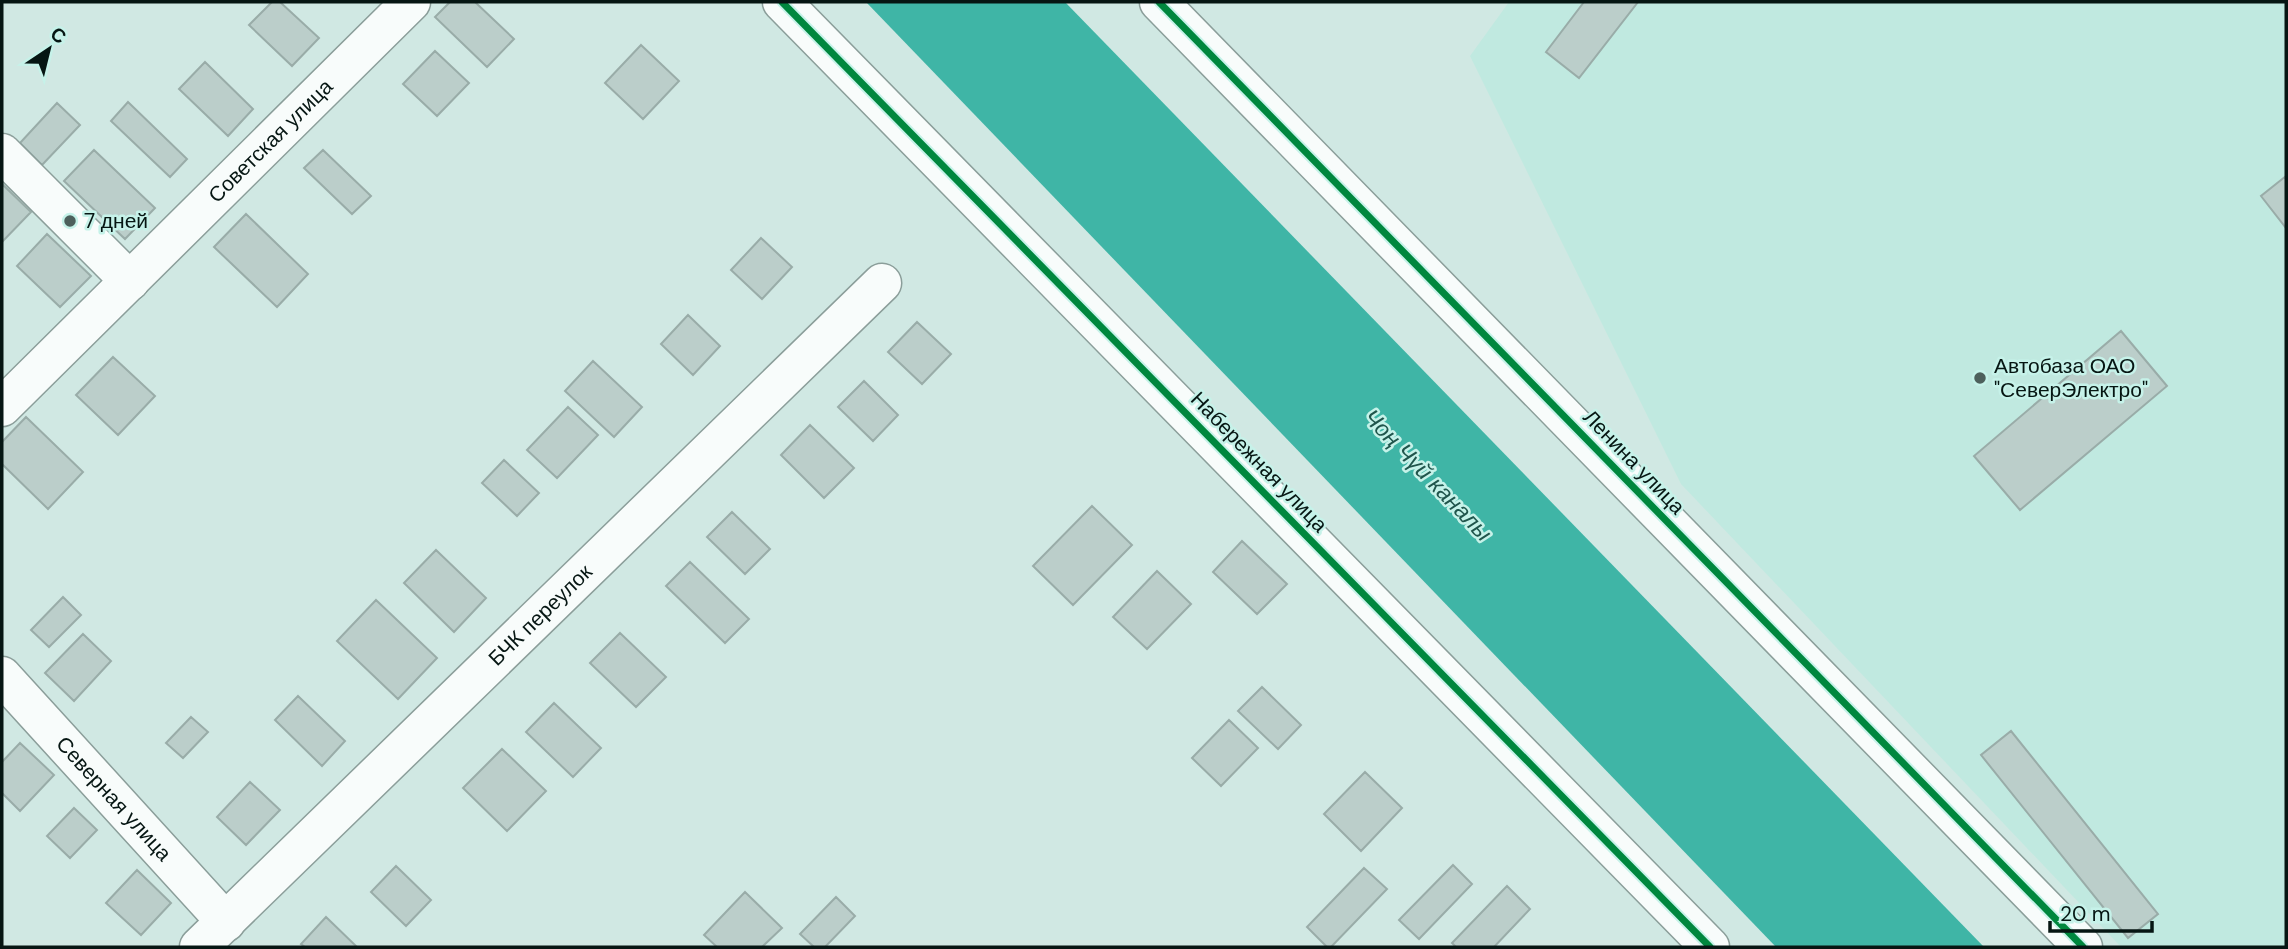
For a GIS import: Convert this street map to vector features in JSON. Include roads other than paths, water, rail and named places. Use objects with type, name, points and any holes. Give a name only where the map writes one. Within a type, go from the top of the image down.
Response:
[{"type":"street","name":"Советская улица","points":[[2,407],[411,2]]},
{"type":"street","name":"Набережная улица","points":[[782,2],[1710,947]]},
{"type":"street","name":"Ленина улица","points":[[1159,2],[2083,947]]},
{"type":"street","points":[[2,153],[130,281]]},
{"type":"street","name":"БЧК переулок","points":[[212,934],[882,284]]},
{"type":"street","name":"Северная улица","points":[[2,676],[212,934]]},
{"type":"water","name":"Чоң Чүй каналы","points":[[866,2],[1065,2],[1984,947],[1776,947]]},
{"type":"place","name":"7 дней","points":[[70,221]]},
{"type":"place","name":"Автобаза ОАО \"СеверЭлектро\"","points":[[1980,378]]}]
